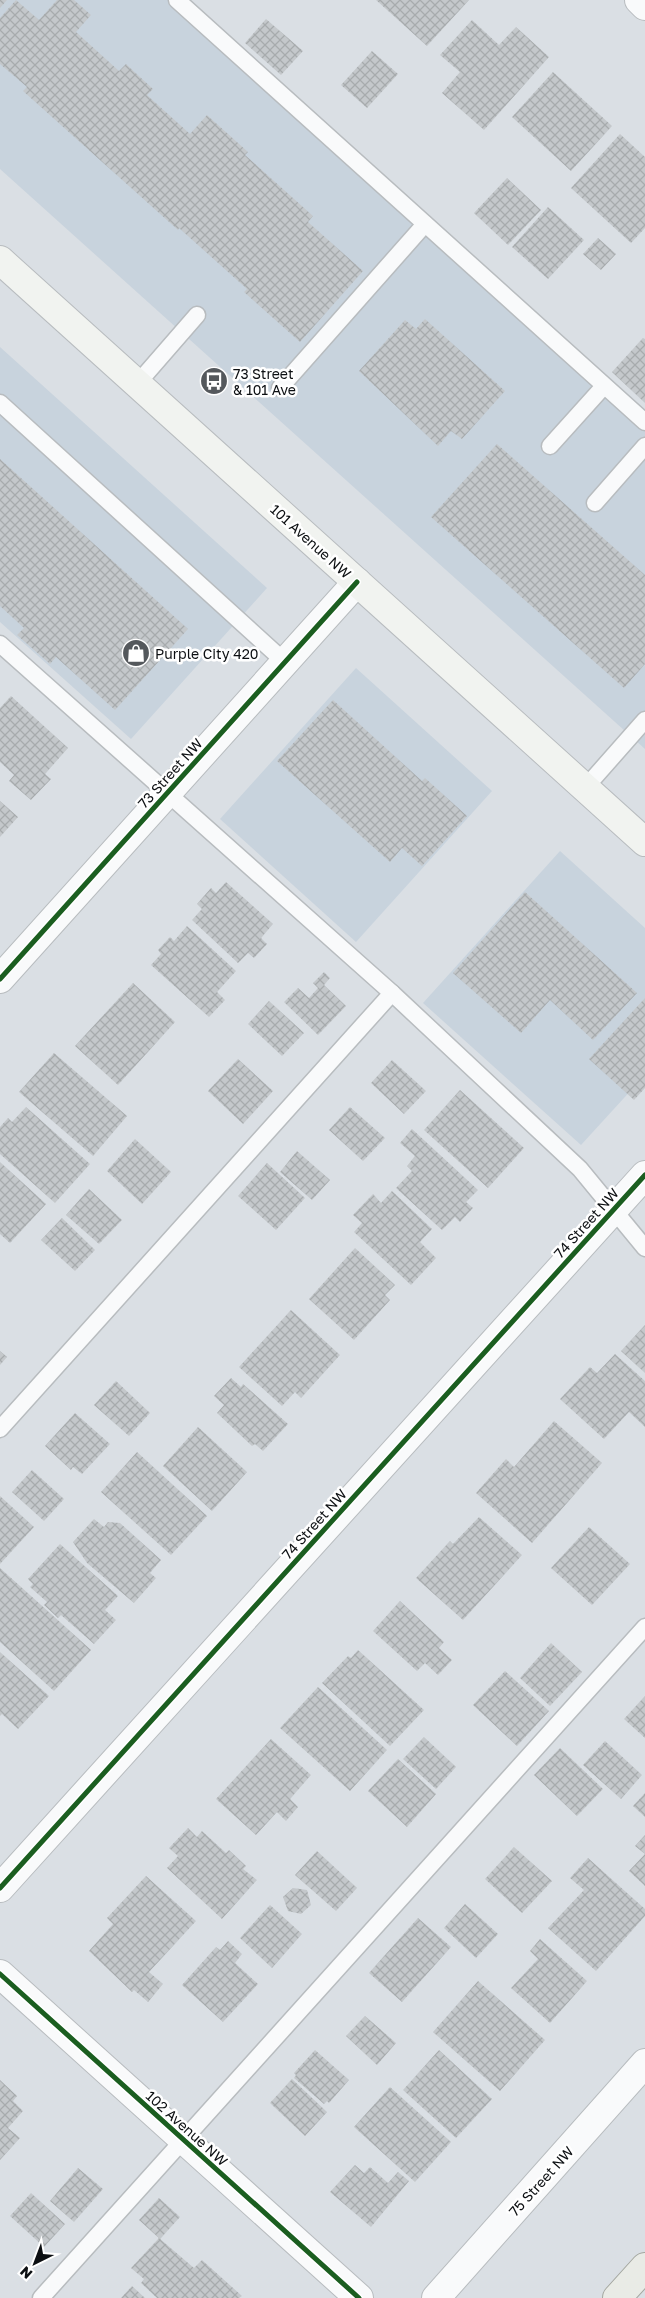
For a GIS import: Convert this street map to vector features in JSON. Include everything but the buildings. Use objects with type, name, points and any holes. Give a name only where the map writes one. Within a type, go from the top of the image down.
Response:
[{"type":"main road","name":"101 Avenue NW","points":[[0,260],[645,842]]},
{"type":"main road","points":[[617,2298],[645,2266]]},
{"type":"street","points":[[639,0],[645,6]]},
{"type":"street","name":"73 Street NW","points":[[0,979],[357,582]]},
{"type":"street","name":"74 Street NW","points":[[0,1888],[645,1175]]},
{"type":"street","name":"102 Avenue NW","points":[[0,1974],[360,2298]]},
{"type":"street","name":"75 Street NW","points":[[436,2298],[645,2063]]},
{"type":"lane","points":[[177,0],[645,422]]},
{"type":"lane","points":[[280,388],[424,224]]},
{"type":"lane","points":[[137,384],[197,315]]},
{"type":"lane","points":[[550,446],[604,386]]},
{"type":"lane","points":[[0,403],[285,662]]},
{"type":"lane","points":[[595,503],[645,446]]},
{"type":"lane","points":[[0,644],[392,993],[580,1170],[645,1248]]},
{"type":"lane","points":[[585,788],[645,720]]},
{"type":"lane","points":[[0,1429],[392,993]]},
{"type":"lane","points":[[41,2298],[645,1627]]},
{"type":"shaded area","points":[[0,0],[177,0],[645,422],[645,749],[0,169]]},
{"type":"shaded area","points":[[0,347],[267,588],[131,739],[0,622]]},
{"type":"shaded area","points":[[356,668],[492,791],[356,942],[220,819]]},
{"type":"shaded area","points":[[560,851],[645,928],[645,1075],[581,1145],[423,1003]]},
{"type":"cycle path","points":[[0,979],[357,582]]},
{"type":"cycle path","points":[[0,1888],[645,1175]]},
{"type":"cycle path","points":[[0,1974],[359,2298]]},
{"type":"place","name":"73 Street & 101 Ave","points":[[214,381]]},
{"type":"place","name":"Purple City 420","points":[[136,653]]}]
